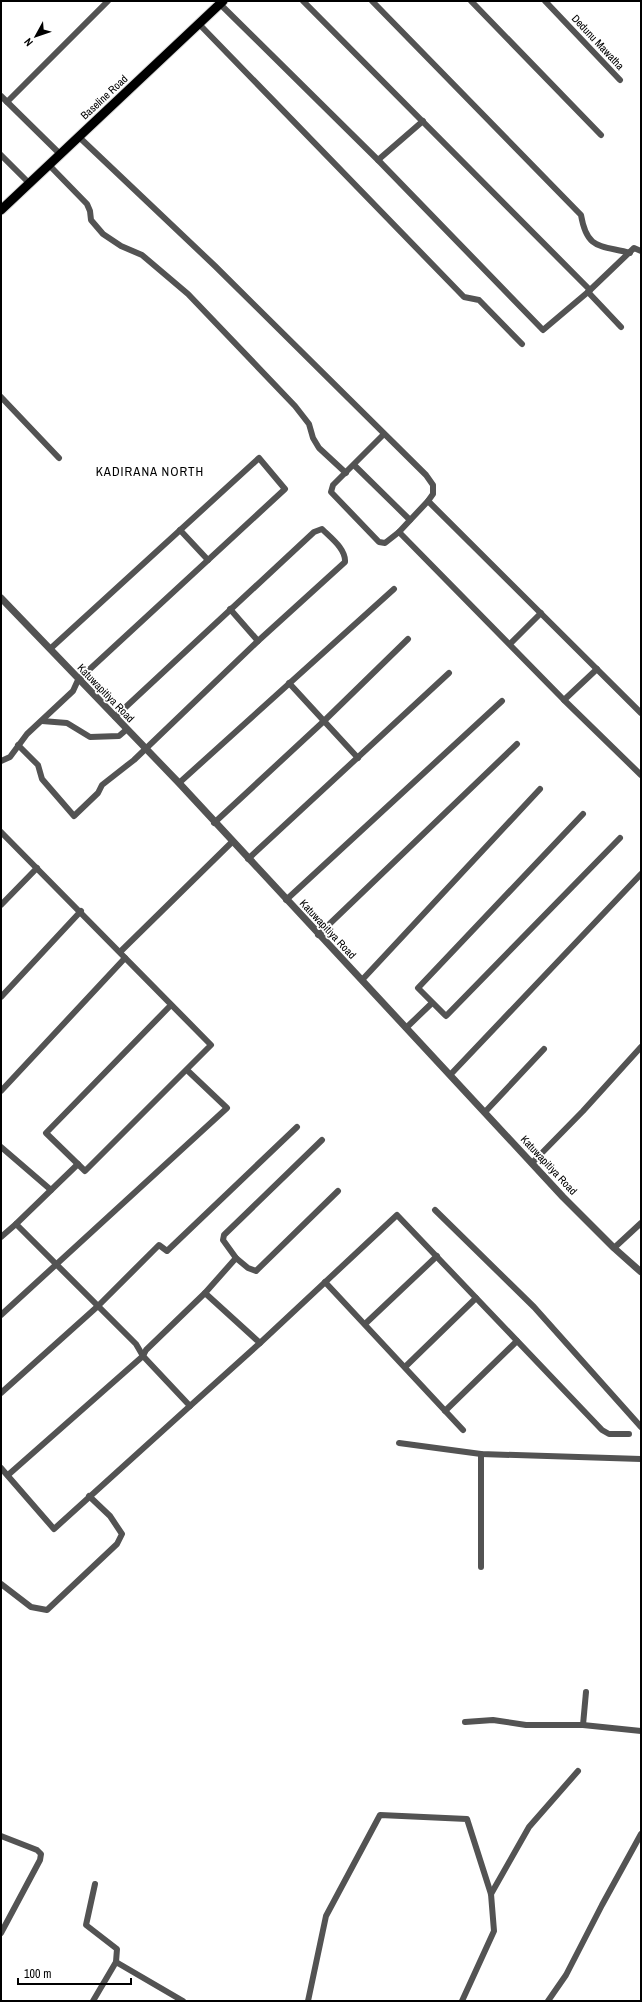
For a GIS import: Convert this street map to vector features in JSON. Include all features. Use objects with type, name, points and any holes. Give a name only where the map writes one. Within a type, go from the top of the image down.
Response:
[{"type":"main road","name":"Baseline Road","points":[[1,210],[222,2]]},
{"type":"street","points":[[7,102],[108,1]]},
{"type":"street","points":[[302,1],[589,291],[621,327]]},
{"type":"street","points":[[372,1],[581,215],[584,231],[590,240],[604,247],[630,253]]},
{"type":"street","points":[[471,1],[601,135]]},
{"type":"street","name":"Dedunu Mawatha","points":[[545,1],[620,80]]},
{"type":"street","points":[[222,2],[543,330],[589,291],[634,248],[641,251]]},
{"type":"street","points":[[199,24],[464,297],[479,300],[522,344]]},
{"type":"street","points":[[1,96],[60,154]]},
{"type":"street","points":[[378,160],[423,122]]},
{"type":"street","points":[[79,137],[215,266],[384,434],[433,485],[433,494],[428,501],[399,532],[385,543],[379,542],[333,494],[331,490],[333,485],[384,434]]},
{"type":"street","points":[[1,155],[29,184]]},
{"type":"street","points":[[49,165],[87,204],[91,220],[103,234],[121,246],[142,255],[188,294],[296,406],[309,424],[313,438],[319,448],[346,473]]},
{"type":"street","points":[[1,397],[59,458]]},
{"type":"street","points":[[1,760],[10,757],[18,745],[73,692],[78,680],[285,489],[259,458],[50,650]]},
{"type":"street","points":[[354,465],[410,520]]},
{"type":"street","points":[[428,501],[641,713]]},
{"type":"street","points":[[18,745],[38,765],[42,779],[74,816],[98,794],[102,785],[145,750],[258,641],[345,562],[346,556],[322,529],[318,530],[230,609],[115,717]]},
{"type":"street","points":[[180,530],[208,560]]},
{"type":"street","points":[[399,532],[564,700],[641,775]]},
{"type":"street","points":[[179,784],[394,589]]},
{"type":"street","name":"Katuwapitiya Road","points":[[1,598],[179,784],[318,935],[362,980],[532,1163],[614,1248],[640,1269]]},
{"type":"street","points":[[230,609],[258,641]]},
{"type":"street","points":[[510,644],[540,613]]},
{"type":"street","points":[[214,823],[324,721],[408,639]]},
{"type":"street","points":[[564,700],[596,669]]},
{"type":"street","points":[[248,859],[448,673]]},
{"type":"street","points":[[289,683],[358,758]]},
{"type":"street","points":[[286,900],[502,701]]},
{"type":"street","points":[[42,721],[67,723],[90,737],[119,736],[126,730]]},
{"type":"street","points":[[318,935],[517,744]]},
{"type":"street","points":[[362,980],[540,789]]},
{"type":"street","points":[[583,814],[418,988],[446,1016],[620,838]]},
{"type":"street","points":[[1,832],[210,1045],[187,1070],[85,1171],[46,1133],[171,1006]]},
{"type":"street","points":[[120,952],[232,842]]},
{"type":"street","points":[[1,905],[37,868]]},
{"type":"street","points":[[450,1074],[641,874]]},
{"type":"street","points":[[1,997],[81,912]]},
{"type":"street","points":[[1,1091],[125,958]]},
{"type":"street","points":[[406,1028],[432,1003]]},
{"type":"street","points":[[532,1163],[583,1111],[641,1047]]},
{"type":"street","points":[[485,1112],[544,1049]]},
{"type":"street","points":[[1,1315],[227,1108],[187,1070]]},
{"type":"street","points":[[1,1393],[98,1306],[159,1245],[167,1251],[297,1127]]},
{"type":"street","points":[[322,1140],[224,1235],[223,1240],[236,1258],[248,1268],[256,1271],[338,1191]]},
{"type":"street","points":[[1,1147],[51,1190]]},
{"type":"street","points":[[1,1237],[78,1164]]},
{"type":"street","points":[[435,1210],[534,1307],[641,1427]]},
{"type":"street","points":[[1,1468],[54,1529],[260,1343],[397,1215],[602,1430],[609,1434],[630,1434]]},
{"type":"street","points":[[614,1248],[641,1223]]},
{"type":"street","points":[[16,1224],[136,1344],[143,1356],[190,1406]]},
{"type":"street","points":[[365,1324],[437,1256]]},
{"type":"street","points":[[8,1475],[143,1356],[146,1350],[204,1293],[236,1258]]},
{"type":"street","points":[[325,1282],[463,1430]]},
{"type":"street","points":[[204,1293],[260,1343]]},
{"type":"street","points":[[405,1367],[476,1298]]},
{"type":"street","points":[[445,1411],[517,1341]]},
{"type":"street","points":[[399,1443],[481,1454],[641,1460]]},
{"type":"street","points":[[481,1454],[481,1567]]},
{"type":"street","points":[[1,1584],[31,1607],[47,1610],[117,1544],[122,1534],[110,1516],[89,1496]]},
{"type":"street","points":[[583,1725],[586,1692]]},
{"type":"street","points":[[465,1722],[493,1720],[526,1725],[583,1725],[641,1730]]},
{"type":"street","points":[[492,1894],[529,1827],[578,1771]]},
{"type":"street","points":[[308,2001],[326,1916],[380,1815],[466,1818],[492,1894],[494,1931],[462,2001]]},
{"type":"street","points":[[548,2001],[566,1975],[641,1834]]},
{"type":"street","points":[[1,1836],[37,1850],[41,1854],[40,1860],[1,1934]]},
{"type":"street","points":[[93,2001],[116,1962],[117,1949],[86,1925],[95,1884]]},
{"type":"street","points":[[116,1962],[183,2001]]},
{"type":"district","name":"KADIRANA NORTH","points":[[150,471]]}]
